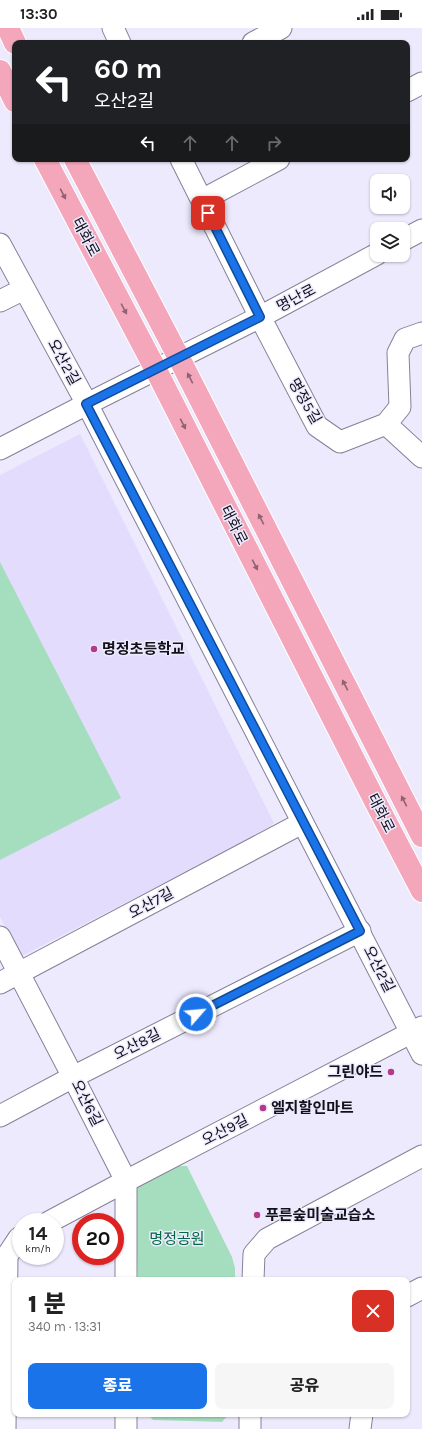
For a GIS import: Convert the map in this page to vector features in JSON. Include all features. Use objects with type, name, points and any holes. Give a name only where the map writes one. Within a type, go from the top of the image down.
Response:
[{"type":"main road","points":[[8,28],[14,40]]},
{"type":"main road","points":[[0,71],[12,95]]},
{"type":"main road","name":"태화로","points":[[47,162],[156,370],[422,891]]},
{"type":"main road","name":"태화로","points":[[77,162],[179,358],[422,836]]},
{"type":"street","points":[[112,28],[118,40]]},
{"type":"street","points":[[259,40],[281,28]]},
{"type":"street","points":[[410,89],[422,83]]},
{"type":"street","points":[[182,162],[260,317]]},
{"type":"street","points":[[202,200],[273,162]]},
{"type":"street","points":[[410,236],[422,230]]},
{"type":"street","name":"오산2길","points":[[0,244],[86,404],[302,823],[360,931],[417,1030],[422,1054]]},
{"type":"street","name":"명난로","points":[[0,449],[260,317],[370,258]]},
{"type":"street","points":[[0,301],[24,289]]},
{"type":"street","name":"명정5길","points":[[260,317],[317,426],[340,442],[386,424],[400,407],[398,353],[405,339],[422,333]]},
{"type":"street","points":[[386,424],[422,457]]},
{"type":"street","name":"오산7길","points":[[0,982],[302,823]]},
{"type":"street","name":"오산8길","points":[[0,1116],[74,1076],[360,931]]},
{"type":"street","name":"오산6길","points":[[0,937],[74,1076],[126,1181],[126,1277]]},
{"type":"street","name":"오산9길","points":[[64,1214],[417,1030]]},
{"type":"street","points":[[253,1277],[254,1254],[267,1238],[422,1156]]},
{"type":"street","points":[[5,1429],[8,1256],[12,1249]]},
{"type":"street","points":[[410,1294],[422,1288]]},
{"type":"street","points":[[126,1417],[126,1429]]},
{"type":"street","points":[[250,1417],[250,1429]]},
{"type":"street","points":[[360,1429],[362,1417]]},
{"type":"shaded area","name":"명정초등학교","points":[[80,434],[274,823],[267,830],[20,957],[0,917],[0,475]]},
{"type":"green space","points":[[0,562],[121,798],[0,860]]},
{"type":"green space","name":"명정공원","points":[[172,1166],[187,1166],[232,1257],[235,1268],[235,1277],[138,1277],[135,1195],[139,1185]]},
{"type":"green space","points":[[150,1417],[226,1417],[222,1422],[153,1420]]},
{"type":"place","name":"명정초등학교","points":[[94,649]]},
{"type":"place","name":"그린야드","points":[[391,1072]]},
{"type":"place","name":"엘지할인마트","points":[[263,1108]]},
{"type":"place","name":"푸른숲미술교습소","points":[[257,1215]]},
{"type":"route","points":[[196,1014],[360,931],[302,823],[86,404],[260,317],[208,213]]}]
